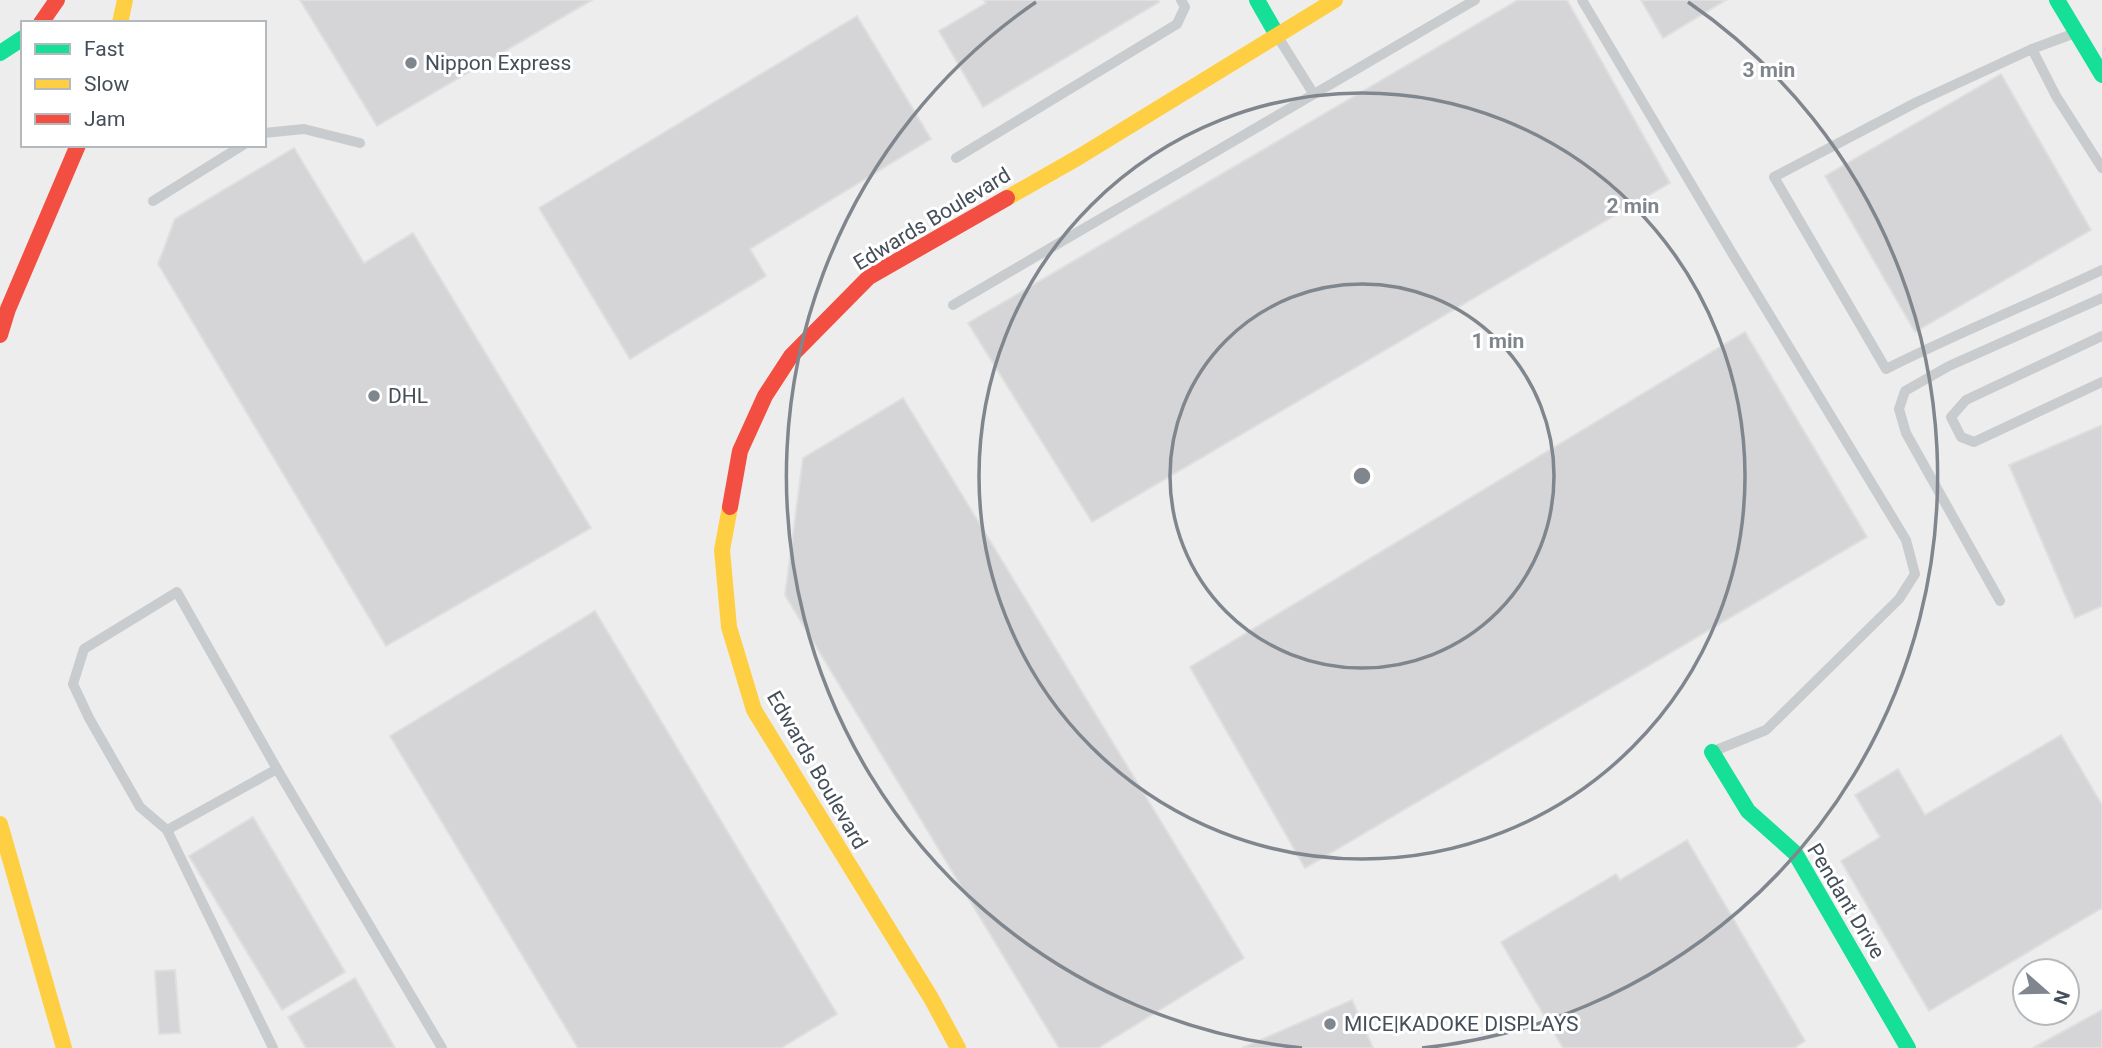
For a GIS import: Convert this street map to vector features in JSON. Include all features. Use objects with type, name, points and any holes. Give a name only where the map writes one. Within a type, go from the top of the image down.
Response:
[{"type":"main road","points":[[42,21],[57,0]]},
{"type":"main road","points":[[120,21],[125,0]]},
{"type":"main road","points":[[1257,0],[1277,36]]},
{"type":"main road","name":"Edwards Boulevard","points":[[958,1048],[931,998],[754,710],[729,627],[722,550],[740,451],[765,396],[791,356],[869,277],[1079,157],[1335,0]]},
{"type":"main road","points":[[2057,0],[2102,75]]},
{"type":"main road","points":[[0,53],[21,39]]},
{"type":"main road","points":[[0,335],[8,309],[77,147]]},
{"type":"main road","name":"Pendant Drive","points":[[1712,752],[1748,811],[1795,853],[1908,1048]]},
{"type":"main road","points":[[0,824],[44,986],[64,1048]]},
{"type":"main road","points":[[44,986],[55,1048]]},
{"type":"lane","points":[[956,158],[1177,24],[1185,7],[1181,0]]},
{"type":"lane","points":[[953,305],[1475,0]]},
{"type":"lane","points":[[1582,0],[1906,540],[1915,574],[1899,599],[1766,730],[1712,752]]},
{"type":"lane","points":[[2077,33],[2032,49],[1917,102],[1774,177],[1886,369],[1935,344],[2102,270]]},
{"type":"lane","points":[[1277,36],[1313,93]]},
{"type":"lane","points":[[2032,49],[2056,96],[2102,168]]},
{"type":"lane","points":[[266,133],[304,129],[360,143]]},
{"type":"lane","points":[[153,201],[240,147]]},
{"type":"lane","points":[[2000,601],[1906,433],[1899,409],[1905,391],[1949,366],[2102,298]]},
{"type":"lane","points":[[2102,336],[1966,400],[1951,417],[1961,437],[1974,442],[2102,382]]},
{"type":"lane","points":[[273,1048],[167,830],[140,807],[89,718],[73,684],[84,649],[177,593],[277,769],[442,1048]]},
{"type":"lane","points":[[167,830],[277,769]]},
{"type":"building","name":"Nippon Express","points":[[300,0],[592,0],[377,126]]},
{"type":"building","points":[[984,0],[1159,2],[983,107],[939,31],[986,3]]},
{"type":"building","points":[[1518,0],[1567,0],[1670,183],[1092,522],[968,323]]},
{"type":"building","points":[[1641,0],[1726,0],[1663,38]]},
{"type":"building","points":[[857,16],[931,139],[750,249],[766,276],[630,359],[539,208]]},
{"type":"building","points":[[2001,74],[2091,230],[1915,332],[1825,176]]},
{"type":"building","name":"DHL","points":[[294,148],[364,263],[413,233],[591,528],[386,646],[158,264],[175,219]]},
{"type":"building","points":[[1745,332],[1867,537],[1305,868],[1190,667]]},
{"type":"building","points":[[903,398],[1244,958],[1098,1048],[1059,1048],[785,595],[803,458]]},
{"type":"building","points":[[2102,425],[2102,606],[2075,618],[2009,465]]},
{"type":"building","points":[[595,611],[837,1014],[781,1048],[578,1048],[390,736]]},
{"type":"building","points":[[2061,735],[2102,805],[2102,908],[2020,957],[2011,957],[2011,962],[1929,1011],[1841,861],[1880,837],[1855,795],[1898,769],[1925,815]]},
{"type":"building","points":[[253,817],[345,972],[282,1010],[189,856]]},
{"type":"building","points":[[1687,840],[1805,1041],[1794,1048],[1563,1048],[1501,942],[1616,874],[1620,880]]},
{"type":"building","points":[[175,970],[180,1033],[159,1034],[155,971]]},
{"type":"building","points":[[355,978],[395,1048],[306,1048],[288,1017]]},
{"type":"building","name":"MICE|KADOKE DISPLAYS","points":[[1352,1000],[1373,1048],[1242,1048]]},
{"type":"building","points":[[2102,1010],[2102,1048],[2033,1048],[2071,1027],[2081,1027],[2081,1022]]},
{"type":"traffic: fast","points":[[1257,0],[1277,35]]},
{"type":"traffic: fast","points":[[2057,0],[2102,75]]},
{"type":"traffic: fast","points":[[0,53],[21,39]]},
{"type":"traffic: fast","points":[[1712,752],[1748,811],[1795,853],[1908,1048]]},
{"type":"traffic: slow","points":[[120,21],[125,0]]},
{"type":"traffic: slow","points":[[1007,198],[1079,157],[1335,0]]},
{"type":"traffic: slow","points":[[730,507],[722,550],[729,627],[754,710],[931,998],[958,1048]]},
{"type":"traffic: slow","points":[[0,824],[64,1048]]},
{"type":"traffic: jam","points":[[42,21],[57,0]]},
{"type":"traffic: jam","points":[[0,335],[8,309],[77,147]]},
{"type":"traffic: jam","points":[[730,507],[740,451],[765,396],[791,356],[869,277],[1007,198]]},
{"type":"place","name":"Nippon Express","points":[[411,63]]},
{"type":"place","name":"DHL","points":[[374,396]]},
{"type":"place","name":"MICE|KADOKE DISPLAYS","points":[[1330,1024]]}]
